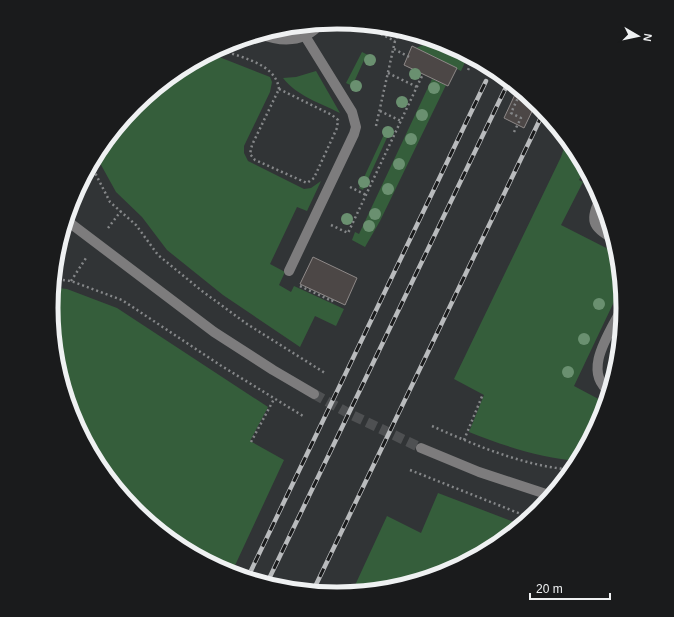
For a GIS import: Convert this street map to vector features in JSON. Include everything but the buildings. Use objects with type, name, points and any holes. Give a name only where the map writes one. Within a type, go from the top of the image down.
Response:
[{"type":"street","points":[[272,37],[283,40],[305,36],[312,30]]},
{"type":"street","points":[[289,271],[356,127],[352,112],[305,36]]},
{"type":"street","points":[[597,206],[594,221],[599,230],[607,235]]},
{"type":"street","points":[[71,224],[214,332],[273,370],[314,394]]},
{"type":"street","points":[[605,388],[598,376],[597,360],[616,321]]},
{"type":"street","points":[[421,448],[479,472],[546,494]]},
{"type":"path","points":[[376,31],[395,41]]},
{"type":"path","points":[[394,49],[412,58]]},
{"type":"path","points":[[226,52],[267,68],[276,78],[279,89],[252,146],[250,154],[255,160],[307,183],[312,180],[317,172],[337,128],[338,120],[332,115],[279,89]]},
{"type":"path","points":[[468,70],[471,63]]},
{"type":"path","points":[[388,73],[417,87]]},
{"type":"path","points":[[315,217],[348,233],[422,76]]},
{"type":"path","points":[[514,132],[521,118],[511,113],[519,96]]},
{"type":"path","points":[[380,111],[401,121]]},
{"type":"path","points":[[94,171],[109,199],[136,225],[158,255],[202,291],[265,336],[325,373]]},
{"type":"path","points":[[350,187],[366,195]]},
{"type":"path","points":[[110,225],[121,211]]},
{"type":"path","points":[[71,281],[83,262]]},
{"type":"path","points":[[289,271],[301,277],[297,284],[332,301],[333,299]]},
{"type":"path","points":[[59,280],[71,281],[122,300],[274,399],[303,416]]},
{"type":"path","points":[[464,440],[483,394]]},
{"type":"path","points":[[251,442],[274,399]]},
{"type":"path","points":[[432,426],[464,440],[509,456],[566,468]]},
{"type":"path","points":[[410,470],[525,516]]},
{"type":"green space","points":[[426,44],[466,60],[461,71],[416,48]]},
{"type":"green space","points":[[362,52],[374,58],[371,63],[364,60],[355,80],[361,84],[359,89],[346,83]]},
{"type":"green space","points":[[217,56],[270,77],[272,82],[270,92],[244,146],[244,153],[248,161],[304,189],[311,188],[321,181],[307,211],[297,207],[270,264],[285,272],[279,285],[291,292],[294,286],[344,309],[336,326],[315,316],[300,347],[223,295],[167,250],[142,217],[116,192],[100,163],[115,138],[139,111],[167,87],[197,66]]},
{"type":"green space","points":[[316,71],[340,113],[295,90],[283,78],[296,77]]},
{"type":"green space","points":[[432,79],[446,85],[380,221],[365,247],[352,240],[355,232],[359,234]]},
{"type":"green space","points":[[387,128],[391,129],[363,190],[359,188]]},
{"type":"green space","points":[[565,146],[582,174],[579,180],[583,182],[561,225],[610,250],[616,290],[616,298],[574,386],[601,400],[588,432],[572,460],[523,451],[469,432],[484,395],[454,379],[561,157]]},
{"type":"green space","points":[[58,288],[67,289],[117,308],[268,407],[250,441],[284,460],[234,568],[197,551],[167,530],[139,506],[115,479],[86,432],[72,398],[63,363],[58,327]]},
{"type":"green space","points":[[438,493],[516,523],[477,551],[444,567],[392,583],[354,587],[387,516],[421,533]]},
{"type":"tunnel","points":[[314,394],[352,415],[421,448]]},
{"type":"railway","points":[[250,574],[486,81]]},
{"type":"railway","points":[[269,579],[506,87]]},
{"type":"railway","points":[[315,587],[541,117]]}]
